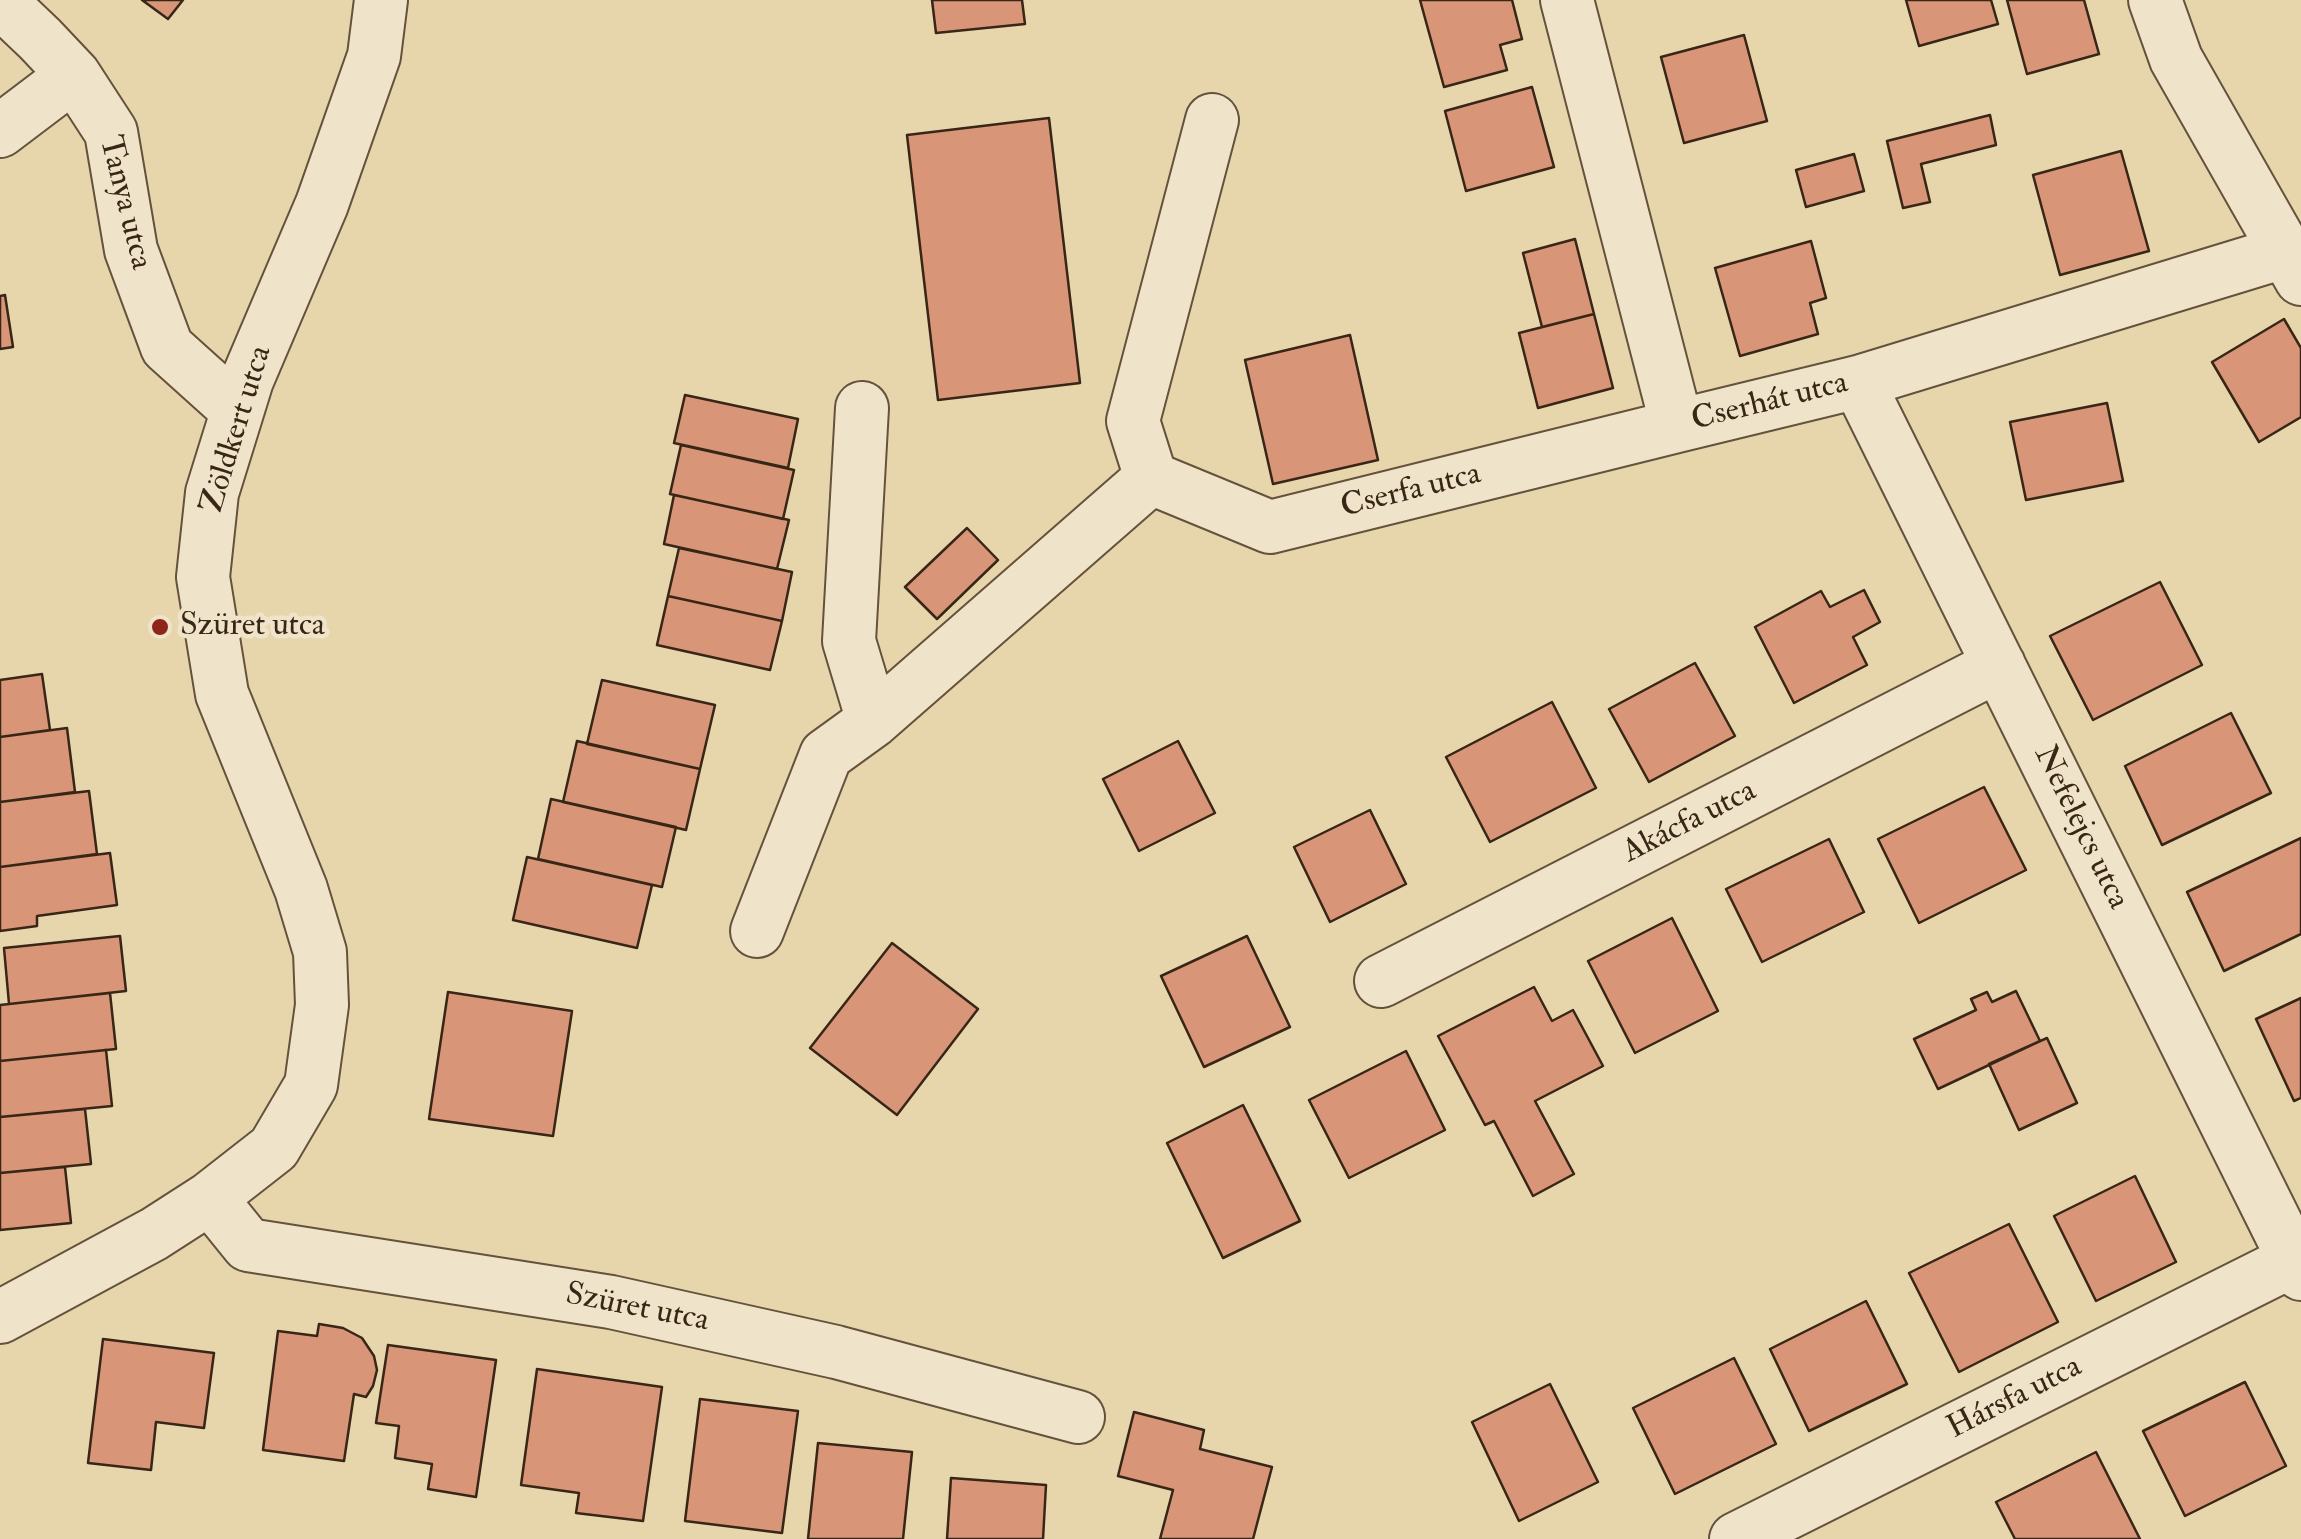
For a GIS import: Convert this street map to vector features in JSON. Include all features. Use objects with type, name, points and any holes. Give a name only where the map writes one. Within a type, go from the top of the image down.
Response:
[{"type":"street","name":"Zöldkert utca","points":[[210,1198],[274,1148],[312,1085],[322,1005],[320,952],[301,889],[222,694],[203,577],[212,493],[246,380],[322,204],[374,56],[380,0]]},
{"type":"street","name":"Cserhát utca","points":[[1566,0],[1677,426],[1858,382],[2293,265]]},
{"type":"street","points":[[2155,0],[2176,60],[2293,265]]},
{"type":"street","name":"Tanya utca","points":[[0,1],[74,75],[111,132],[131,250],[166,347],[237,410]]},
{"type":"street","points":[[0,131],[74,75]]},
{"type":"street","points":[[757,931],[826,756],[874,721],[1152,478],[1133,421],[1212,120]]},
{"type":"street","name":"Nefelejcs utca","points":[[1858,382],[2297,1267]]},
{"type":"street","points":[[862,408],[849,641],[874,721]]},
{"type":"street","name":"Cserfa utca","points":[[1152,478],[1270,527],[1677,426]]},
{"type":"street","name":"Akácfa utca","points":[[1381,981],[1999,665]]},
{"type":"street","points":[[0,1316],[154,1234],[210,1198]]},
{"type":"street","name":"Szüret utca","points":[[210,1198],[248,1245],[611,1302],[836,1352],[1078,1417]]},
{"type":"street","name":"Hársfa utca","points":[[1736,1539],[2297,1267]]},
{"type":"building","points":[[142,0],[183,0],[168,19]]},
{"type":"building","points":[[932,0],[1022,0],[1025,24],[936,33]]},
{"type":"building","points":[[1420,0],[1512,0],[1522,39],[1500,45],[1507,70],[1444,87]]},
{"type":"building","points":[[1906,0],[1991,0],[1998,24],[1919,46]]},
{"type":"building","points":[[2007,0],[2084,0],[2099,54],[2027,74]]},
{"type":"building","points":[[1744,35],[1767,121],[1684,143],[1661,57]]},
{"type":"building","points":[[1532,87],[1554,167],[1466,191],[1445,111]]},
{"type":"building","points":[[1990,115],[1996,145],[1921,164],[1930,202],[1903,208],[1887,141]]},
{"type":"building","points":[[1049,118],[1080,383],[938,400],[907,135]]},
{"type":"building","points":[[2121,151],[2149,251],[2060,275],[2033,175]]},
{"type":"building","points":[[1854,154],[1864,191],[1806,207],[1796,170]]},
{"type":"building","points":[[1575,239],[1594,314],[1542,327],[1523,253]]},
{"type":"building","points":[[1811,241],[1826,298],[1810,303],[1818,334],[1740,356],[1715,268]]},
{"type":"building","points":[[5,295],[13,347],[0,349],[0,296]]},
{"type":"building","points":[[1594,314],[1613,388],[1538,408],[1519,333]]},
{"type":"building","points":[[2284,319],[2301,348],[2301,417],[2259,442],[2212,362]]},
{"type":"building","points":[[1350,335],[1378,460],[1273,484],[1245,360]]},
{"type":"building","points":[[685,395],[798,419],[788,468],[674,443]]},
{"type":"building","points":[[2107,403],[2123,481],[2026,500],[2010,422]]},
{"type":"building","points":[[681,445],[794,470],[783,519],[670,494]]},
{"type":"building","points":[[674,495],[789,520],[777,569],[664,544]]},
{"type":"building","points":[[967,528],[998,560],[937,619],[905,587]]},
{"type":"building","points":[[679,548],[792,572],[782,621],[668,596]]},
{"type":"building","points":[[2160,582],[2202,665],[2093,720],[2050,636]]},
{"type":"building","points":[[1864,590],[1880,622],[1853,637],[1867,665],[1794,703],[1755,627],[1821,591],[1830,607]]},
{"type":"building","points":[[668,596],[782,621],[770,670],[657,645]]},
{"type":"building","points":[[1695,663],[1735,736],[1649,782],[1609,709]]},
{"type":"building","points":[[42,674],[50,730],[0,737],[0,680]]},
{"type":"building","points":[[602,680],[715,705],[700,769],[587,744]]},
{"type":"building","points":[[1552,702],[1596,788],[1490,842],[1446,757]]},
{"type":"building","points":[[2231,713],[2271,793],[2162,845],[2125,766]]},
{"type":"building","points":[[67,728],[75,792],[0,802],[0,737]]},
{"type":"building","points":[[577,741],[700,769],[686,830],[563,802]]},
{"type":"building","points":[[1178,741],[1215,813],[1139,851],[1103,779]]},
{"type":"building","points":[[1984,787],[2026,870],[1919,923],[1878,839]]},
{"type":"building","points":[[89,791],[97,854],[0,867],[0,802]]},
{"type":"building","points":[[551,799],[676,827],[662,887],[538,859]]},
{"type":"building","points":[[1370,810],[1406,884],[1330,922],[1294,847]]},
{"type":"building","points":[[2301,838],[2301,934],[2224,971],[2187,892]]},
{"type":"building","points":[[1829,839],[1864,912],[1762,962],[1726,889]]},
{"type":"building","points":[[110,853],[117,905],[37,916],[37,926],[0,931],[0,867]]},
{"type":"building","points":[[527,857],[652,885],[637,948],[513,920]]},
{"type":"building","points":[[1672,918],[1718,1011],[1635,1053],[1588,961]]},
{"type":"building","points":[[120,936],[126,991],[9,1004],[4,948]]},
{"type":"building","points":[[1247,936],[1290,1027],[1204,1067],[1161,976]]},
{"type":"building","points":[[892,943],[978,1009],[897,1115],[810,1048]]},
{"type":"building","points":[[1534,987],[1552,1021],[1573,1010],[1603,1066],[1535,1101],[1574,1174],[1533,1196],[1494,1121],[1485,1125],[1438,1036]]},
{"type":"building","points":[[2016,991],[2040,1041],[1938,1089],[1914,1039],[1976,1010],[1971,999],[1987,992],[1992,1002]]},
{"type":"building","points":[[448,992],[572,1011],[553,1136],[429,1119]]},
{"type":"building","points":[[110,993],[116,1049],[0,1061],[0,1005]]},
{"type":"building","points":[[2301,998],[2301,1098],[2294,1101],[2256,1019]]},
{"type":"building","points":[[2047,1038],[2077,1103],[2019,1130],[1989,1064]]},
{"type":"building","points":[[106,1050],[112,1106],[0,1117],[0,1061]]},
{"type":"building","points":[[1406,1051],[1445,1130],[1349,1178],[1309,1100]]},
{"type":"building","points":[[1243,1105],[1300,1221],[1223,1258],[1167,1143]]},
{"type":"building","points":[[85,1109],[91,1164],[0,1173],[0,1117]]},
{"type":"building","points":[[65,1167],[71,1223],[0,1230],[0,1173]]},
{"type":"building","points":[[2135,1176],[2176,1262],[2096,1301],[2054,1216]]},
{"type":"building","points":[[2009,1224],[2058,1322],[1959,1372],[1909,1273]]},
{"type":"building","points":[[1866,1301],[1907,1384],[1809,1431],[1770,1349]]},
{"type":"building","points":[[319,1324],[343,1328],[362,1338],[374,1356],[377,1370],[366,1397],[354,1394],[344,1461],[263,1450],[278,1331],[317,1336]]},
{"type":"building","points":[[103,1339],[214,1353],[204,1428],[156,1422],[151,1470],[88,1463]]},
{"type":"building","points":[[388,1345],[496,1360],[476,1497],[428,1489],[432,1464],[395,1458],[399,1426],[376,1423]]},
{"type":"building","points":[[1734,1358],[1776,1444],[1675,1494],[1633,1408]]},
{"type":"building","points":[[537,1369],[662,1387],[643,1521],[576,1513],[579,1493],[521,1485]]},
{"type":"building","points":[[2245,1382],[2286,1466],[2185,1516],[2143,1431]]},
{"type":"building","points":[[1550,1384],[1598,1482],[1519,1521],[1472,1422]]},
{"type":"building","points":[[700,1399],[798,1411],[782,1533],[685,1521]]},
{"type":"building","points":[[1134,1412],[1204,1430],[1200,1449],[1272,1467],[1253,1539],[1160,1539],[1173,1490],[1118,1476]]},
{"type":"building","points":[[818,1443],[912,1452],[903,1539],[808,1539]]},
{"type":"building","points":[[2096,1452],[2140,1539],[2015,1539],[1996,1502]]},
{"type":"building","points":[[951,1478],[1046,1485],[1043,1539],[947,1539]]},
{"type":"place","name":"Szüret utca","points":[[160,627]]}]
